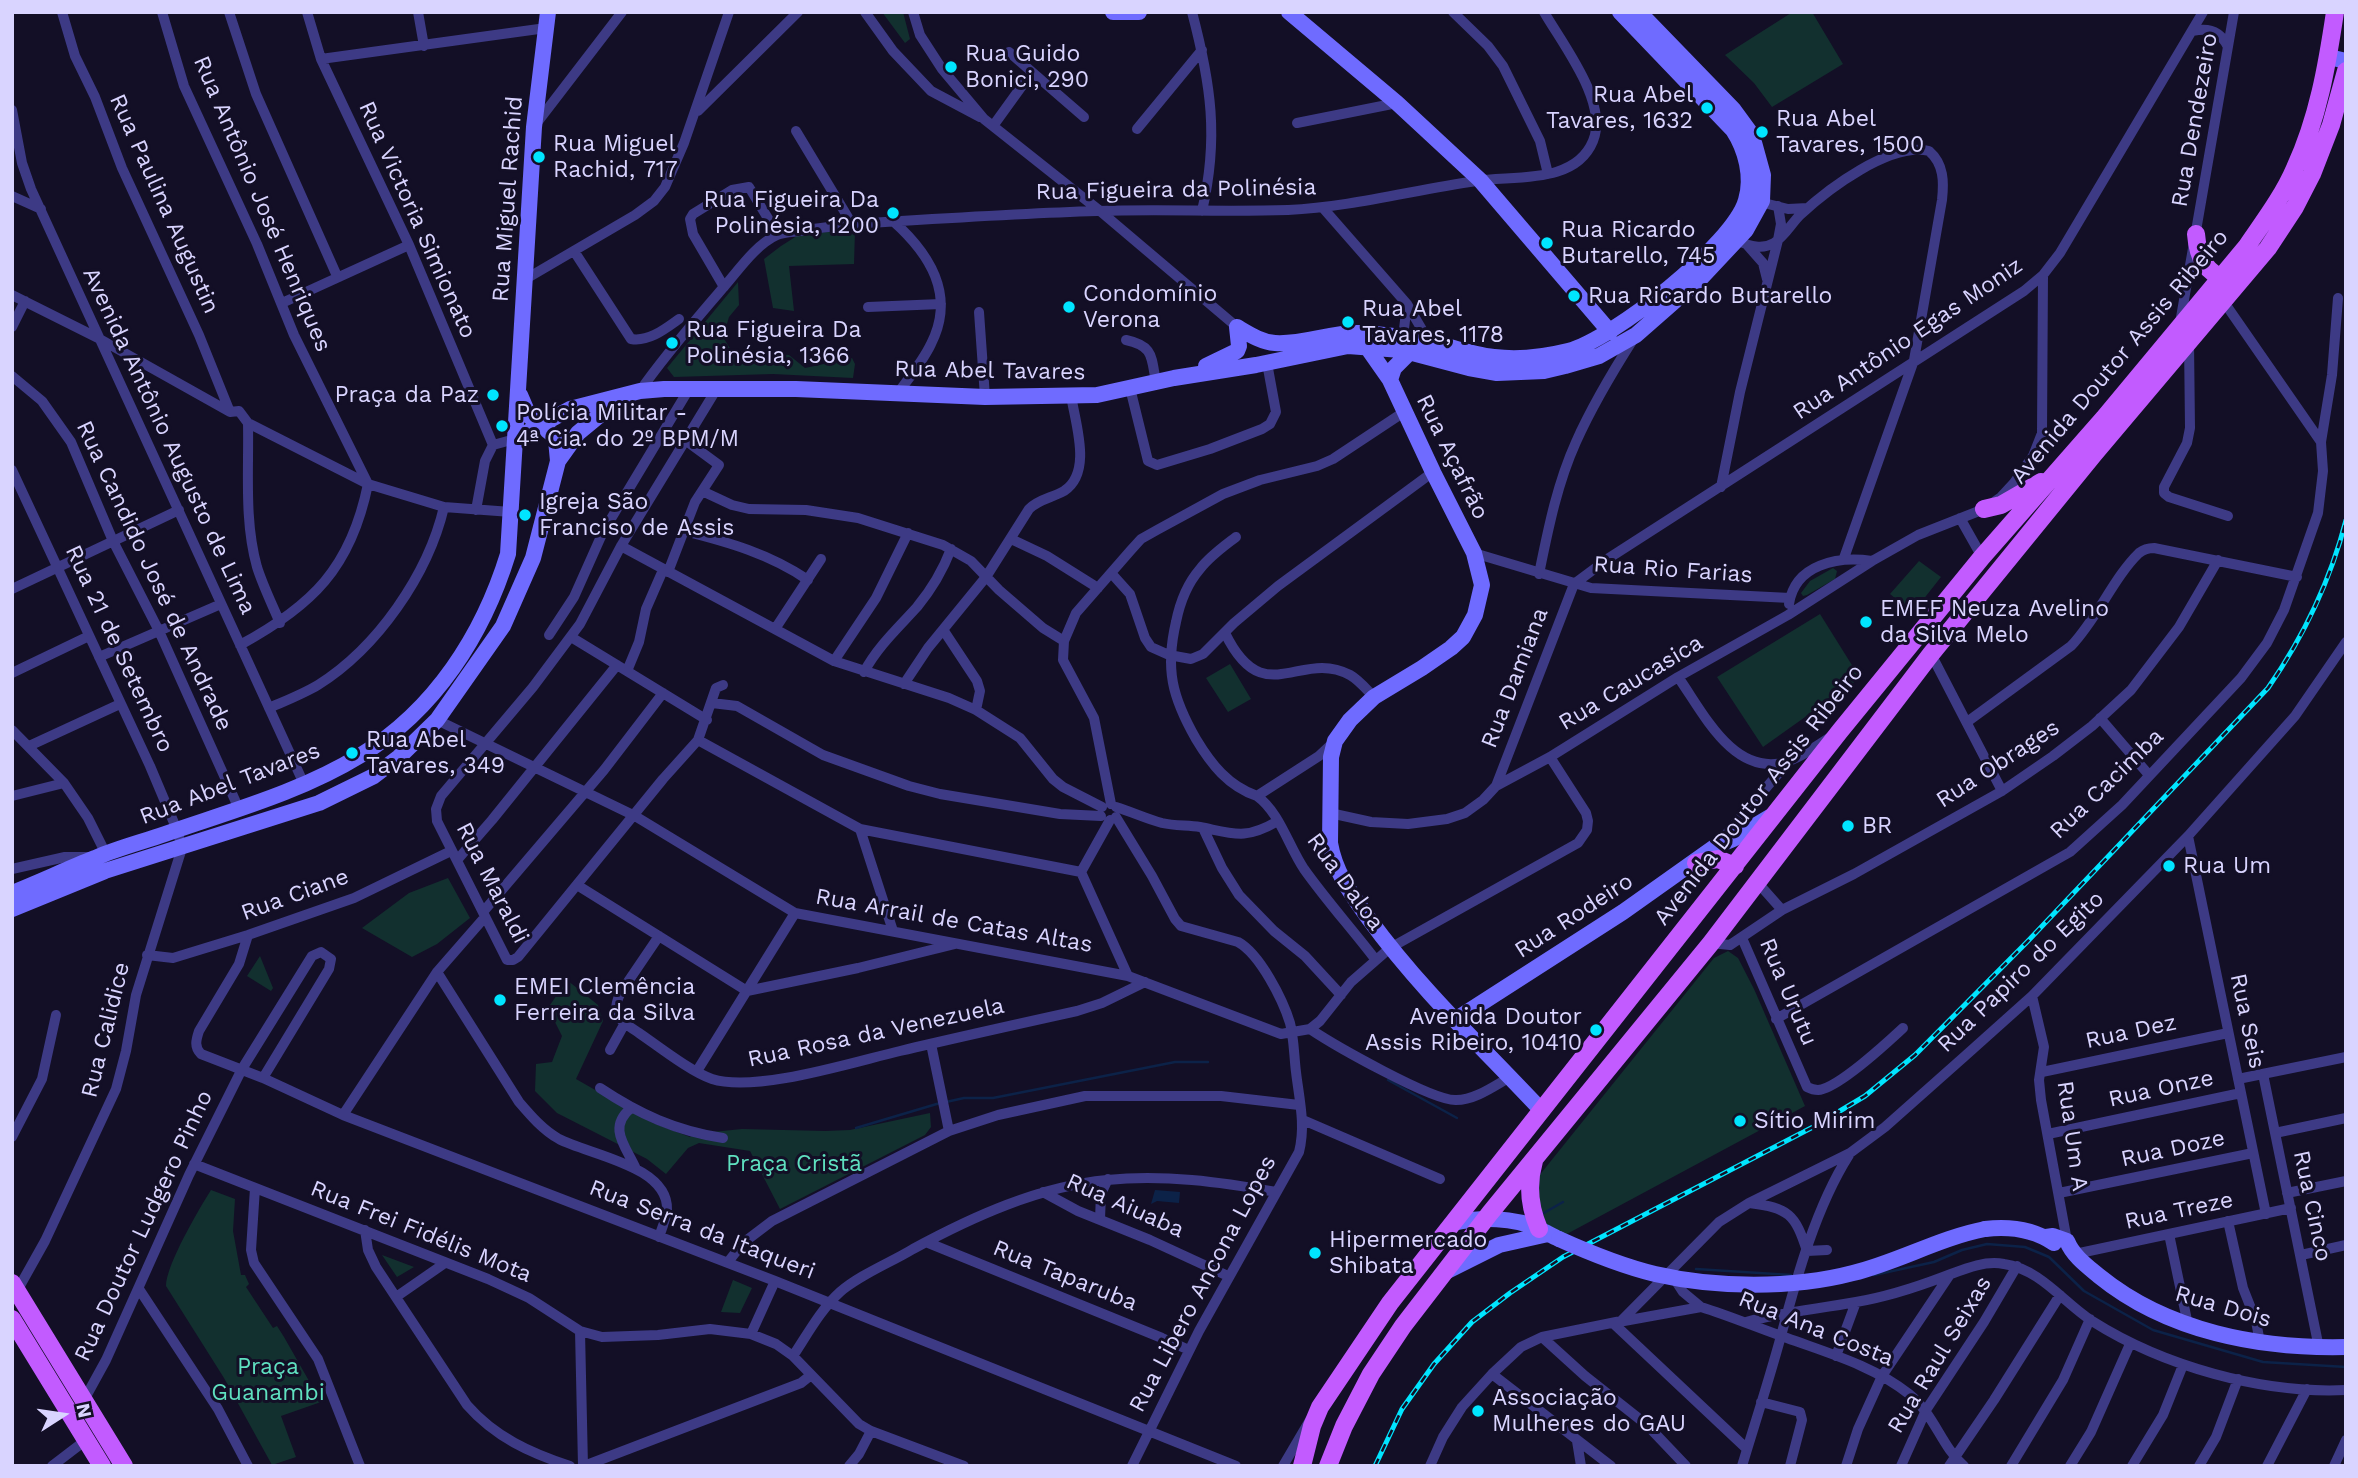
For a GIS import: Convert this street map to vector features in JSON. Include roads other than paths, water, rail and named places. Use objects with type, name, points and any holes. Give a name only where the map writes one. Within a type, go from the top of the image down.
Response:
[{"type":"main road","name":"Avenida Doutor Assis Ribeiro","points":[[1339,1378],[1390,1303],[1840,731],[1982,556],[2056,473],[2258,230],[2295,170],[2337,59],[2335,12]]},
{"type":"main road","name":"Avenida Doutor Assis Ribeiro","points":[[1328,1466],[1344,1426],[1377,1365],[1403,1326],[1535,1158],[1711,943],[1931,654],[2094,454],[2268,248],[2295,207],[2312,174],[2331,124],[2346,71]]},
{"type":"main road","points":[[2196,234],[2197,247],[2204,266],[2219,278],[2238,286]]},
{"type":"main road","points":[[1984,509],[2001,505],[2056,473]]},
{"type":"main road","points":[[1696,863],[1718,859],[1735,866]]},
{"type":"main road","points":[[1542,1111],[1558,1114],[1577,1106]]},
{"type":"main road","points":[[1535,1158],[1530,1195],[1549,1234]]},
{"type":"main road","points":[[15,1287],[124,1466]]},
{"type":"main road","points":[[14,1325],[102,1466]]},
{"type":"main road","points":[[1303,1466],[1311,1426],[1339,1378]]},
{"type":"main road","points":[[1339,1378],[1322,1423],[1323,1429],[1329,1433],[1344,1426]]},
{"type":"street","name":"Rua Paulina Augustin","points":[[62,12],[75,56],[95,97],[122,168],[199,335],[230,412]]},
{"type":"street","name":"Rua Antônio José Henriques","points":[[162,12],[184,86],[317,384],[368,484]]},
{"type":"street","points":[[229,12],[256,94],[337,276]]},
{"type":"street","name":"Rua Victoria Simionato","points":[[307,12],[321,59],[409,245],[493,445]]},
{"type":"street","points":[[418,12],[424,46]]},
{"type":"street","points":[[534,127],[622,12]]},
{"type":"street","points":[[524,281],[635,215],[654,201],[665,187],[695,114],[729,12]]},
{"type":"street","points":[[695,114],[798,12]]},
{"type":"street","points":[[865,12],[893,51],[931,91],[989,122]]},
{"type":"street","points":[[913,12],[919,36],[942,69],[989,122],[1100,211],[1237,327],[1237,351],[1209,366],[1174,378]]},
{"type":"street","points":[[1113,12],[1139,12]]},
{"type":"street","points":[[1192,12],[1211,101],[1213,145],[1202,211]]},
{"type":"street","points":[[1289,12],[1397,103],[1480,180],[1610,332]]},
{"type":"street","points":[[1454,12],[1488,46],[1503,66],[1540,141],[1548,174]]},
{"type":"street","name":"Rua Figueira da Polinésia","points":[[640,391],[659,363],[742,266],[777,235],[893,221],[1100,211],[1323,208],[1480,180],[1548,174],[1575,163],[1588,151],[1594,140],[1597,114],[1577,69],[1544,12]]},
{"type":"street","name":"Rua Abel Tavares","points":[[12,894],[102,855],[239,809],[303,784],[360,755],[401,726],[438,688],[460,659],[478,629],[500,581],[508,554],[515,439],[570,409],[640,391],[664,389],[806,389],[985,397],[1097,394],[1267,363],[1331,349],[1361,339],[1438,361],[1497,373],[1544,371],[1599,356],[1636,335],[1743,243],[1754,201],[1747,163],[1740,140],[1733,130],[1620,12]]},
{"type":"street","points":[[1639,12],[1746,125],[1757,147],[1763,175],[1754,201],[1797,209],[1808,208]]},
{"type":"street","name":"Rua Antônio Egas Moniz","points":[[1574,584],[1608,558],[1999,308],[2043,275],[2060,253],[2203,12]]},
{"type":"street","name":"Rua Dendezeiro","points":[[2179,327],[2234,12]]},
{"type":"street","points":[[321,59],[424,46],[547,20]]},
{"type":"street","name":"Rua Miguel Rachid","points":[[515,439],[534,127],[547,20]]},
{"type":"street","points":[[2193,31],[2213,30],[2224,38],[2228,47]]},
{"type":"street","points":[[1137,129],[1202,50]]},
{"type":"street","points":[[1009,52],[1084,117]]},
{"type":"street","points":[[989,122],[1032,72]]},
{"type":"street","points":[[2331,124],[2346,99]]},
{"type":"street","points":[[1297,123],[1397,103]]},
{"type":"street","name":"Avenida Antônio Augusto de Lima","points":[[12,110],[22,163],[41,209],[303,784]]},
{"type":"street","points":[[796,131],[852,224]]},
{"type":"street","points":[[1743,243],[1761,247],[1778,240],[1808,208],[1851,176],[1909,149],[1929,151],[1935,156],[1942,173],[1942,200],[1914,360],[1844,558]]},
{"type":"street","points":[[724,287],[693,234],[690,219],[694,214],[732,190],[744,187],[751,190],[775,230]]},
{"type":"street","points":[[12,196],[41,209]]},
{"type":"street","name":"Rua Abel Tavares","points":[[1237,327],[1253,337],[1275,343],[1403,337],[1479,355],[1522,358],[1579,348],[1610,332],[1642,309],[1713,249],[1754,201]]},
{"type":"street","points":[[1721,487],[1740,392],[1778,240],[1781,224],[1778,206]]},
{"type":"street","points":[[1323,208],[1407,304],[1438,361]]},
{"type":"street","points":[[893,221],[926,255],[937,278],[941,304],[940,323],[931,345],[898,393]]},
{"type":"street","points":[[1743,243],[1763,263],[1768,285]]},
{"type":"street","points":[[282,303],[409,245]]},
{"type":"street","points":[[574,251],[631,339],[649,337],[680,319]]},
{"type":"street","points":[[1984,509],[2001,497],[2014,482],[2040,442],[2044,419],[2043,275]]},
{"type":"street","points":[[12,295],[98,338],[230,412],[239,411],[248,424],[368,484],[444,508],[511,512]]},
{"type":"street","name":"Rua Cacimba","points":[[1776,1019],[2061,858],[2096,830],[2247,671],[2276,627],[2297,577],[2318,513],[2323,471],[2321,442],[2332,375],[2338,298]]},
{"type":"street","points":[[12,327],[25,301]]},
{"type":"street","points":[[2224,302],[2321,442]]},
{"type":"street","points":[[868,307],[941,304]]},
{"type":"street","points":[[1403,337],[1407,304]]},
{"type":"street","points":[[979,312],[985,397]]},
{"type":"street","points":[[1539,574],[1563,478],[1576,443],[1636,335]]},
{"type":"street","name":"Rua Açafrão","points":[[1335,741],[1350,720],[1374,697],[1422,668],[1463,637],[1480,599],[1482,585],[1474,553],[1390,380],[1361,339]]},
{"type":"street","points":[[1126,340],[1146,346],[1150,352],[1156,382]]},
{"type":"street","points":[[2189,342],[2190,428],[2187,443],[2164,487],[2164,493],[2228,516]]},
{"type":"street","name":"Rua Açafrão","points":[[1390,380],[1394,368],[1410,352]]},
{"type":"street","points":[[659,363],[664,389]]},
{"type":"street","points":[[1130,388],[1149,461],[1157,465],[1210,449],[1270,424],[1276,412],[1267,363]]},
{"type":"street","name":"Rua Candido José de Andrade","points":[[12,376],[42,401],[64,430],[80,460],[113,541],[159,631],[239,809]]},
{"type":"street","points":[[518,389],[524,408],[556,440],[558,461]]},
{"type":"street","points":[[549,635],[574,597],[603,532],[689,389]]},
{"type":"street","name":"Rua Maraldi","points":[[716,390],[621,545],[571,637],[437,804],[437,821],[507,960],[513,960],[698,740],[716,688],[723,685]]},
{"type":"street","name":"Rua Abel Tavares","points":[[12,909],[105,871],[267,821],[341,794],[374,776],[399,757],[437,720],[503,626],[533,558],[558,461],[578,433],[622,396]]},
{"type":"street","points":[[904,684],[986,577],[1024,517],[1034,505],[1066,489],[1076,476],[1080,453],[1072,396]]},
{"type":"street","points":[[570,409],[570,424],[578,433]]},
{"type":"street","points":[[1128,976],[1081,873],[1109,812],[1094,718],[1063,660],[1064,641],[1076,613],[1141,539],[1223,494],[1249,483],[1325,463],[1404,412]]},
{"type":"street","points":[[248,424],[249,508],[253,549],[263,586],[280,623]]},
{"type":"street","points":[[476,510],[485,461],[493,445],[515,439]]},
{"type":"street","points":[[454,855],[622,668],[639,642],[646,609],[702,491],[719,465],[685,440]]},
{"type":"street","name":"Rua 21 de Setembro","points":[[12,470],[177,830],[182,848]]},
{"type":"street","points":[[1112,573],[1130,594],[1145,638],[1156,650],[1184,659],[1198,657],[1278,586],[1433,472]]},
{"type":"street","points":[[240,645],[280,623],[316,592],[337,564],[355,532],[368,484]]},
{"type":"street","points":[[702,491],[732,505],[749,509],[806,510],[868,520],[951,549],[971,561],[1043,628],[1064,641]]},
{"type":"street","points":[[269,708],[317,685],[347,663],[379,632],[425,561],[439,530],[444,508]]},
{"type":"street","name":"Rua Caucasica","points":[[1496,786],[1550,757],[1678,677],[1788,615],[1872,561],[1919,536],[1984,509]]},
{"type":"street","points":[[12,590],[179,510]]},
{"type":"street","points":[[1960,518],[1982,556]]},
{"type":"street","points":[[684,531],[743,547],[808,580]]},
{"type":"street","points":[[834,661],[876,598],[908,533]]},
{"type":"street","name":"Rua Daloa","points":[[1236,537],[1210,558],[1191,581],[1178,611],[1169,655],[1172,685],[1186,721],[1204,753],[1236,787],[1257,796],[1267,804],[1303,866],[1376,959]]},
{"type":"street","points":[[1011,538],[1098,588]]},
{"type":"street","points":[[621,545],[834,661],[976,710],[1020,738],[1063,787],[1109,812]]},
{"type":"street","points":[[1967,722],[2071,646],[2140,553],[2154,548],[2297,577]]},
{"type":"street","points":[[864,672],[883,643],[917,606],[937,578],[951,549]]},
{"type":"street","name":"Rua Rio Farias","points":[[1474,553],[1574,584],[1612,590],[1790,598]]},
{"type":"street","points":[[508,554],[520,565],[533,558]]},
{"type":"street","points":[[1788,615],[1793,587],[1815,569],[1844,558],[1872,561]]},
{"type":"street","points":[[775,629],[821,559]]},
{"type":"street","name":"Rua Obrages","points":[[1742,938],[1782,910],[1854,874],[2002,790],[2053,756],[2131,690],[2160,654],[2199,596],[2218,559]]},
{"type":"street","points":[[500,581],[521,589]]},
{"type":"street","name":"Rua Damiana","points":[[1496,786],[1574,584]]},
{"type":"street","points":[[99,657],[221,604]]},
{"type":"street","points":[[944,631],[977,681],[980,691],[976,710]]},
{"type":"street","points":[[1225,633],[1234,652],[1244,664],[1254,670],[1275,675],[1317,670],[1338,671],[1352,676],[1374,697]]},
{"type":"street","points":[[12,673],[89,636]]},
{"type":"street","points":[[571,637],[707,720]]},
{"type":"street","name":"Rua Papiro do Egito","points":[[1617,1322],[1711,1229],[1749,1203],[1850,1153],[1885,1127],[2032,996],[2188,836],[2295,716],[2346,642]]},
{"type":"street","points":[[1931,654],[2002,790]]},
{"type":"street","points":[[1678,677],[1731,749],[1754,761],[1779,764],[1789,761],[1840,731]]},
{"type":"street","points":[[344,1115],[437,972],[663,693]]},
{"type":"street","points":[[712,703],[737,706],[823,755],[909,786],[940,794],[1060,814],[1109,812],[1240,835],[1257,832],[1278,821]]},
{"type":"street","points":[[29,746],[120,704]]},
{"type":"street","points":[[2100,718],[2149,775]]},
{"type":"street","name":"Rua Arrail de Catas Altas","points":[[437,720],[635,816],[795,914],[1128,976],[1273,1032],[1292,1034]]},
{"type":"street","points":[[12,730],[64,783],[88,818],[102,855],[65,857],[12,869]]},
{"type":"street","points":[[698,740],[860,829],[1081,873]]},
{"type":"street","points":[[1257,796],[1319,756],[1335,741]]},
{"type":"street","points":[[1335,741],[1331,758],[1330,843],[1337,871],[1390,948],[1542,1111]]},
{"type":"street","points":[[360,755],[363,769],[374,776]]},
{"type":"street","points":[[1292,1034],[1310,1029],[1329,1012],[1341,995],[1376,959],[1390,948],[1548,861],[1584,836],[1588,821],[1586,813],[1550,757]]},
{"type":"street","name":"Rua Rodeiro","points":[[1455,1020],[1696,863],[1716,846],[1789,761]]},
{"type":"street","points":[[331,771],[340,780],[341,794]]},
{"type":"street","points":[[12,796],[64,783]]},
{"type":"street","points":[[1330,813],[1371,822],[1408,824],[1432,821],[1465,813],[1496,786]]},
{"type":"street","name":"Rua Libero Ancona Lopes","points":[[1109,812],[1152,876],[1181,926],[1230,939],[1245,946],[1252,953],[1281,1001],[1292,1034],[1303,1121],[1299,1152],[1228,1276],[1132,1466]]},
{"type":"street","name":"Rua Rodeiro","points":[[1716,846],[1776,813]]},
{"type":"street","points":[[1203,828],[1222,868],[1239,895],[1274,931],[1305,956],[1341,995]]},
{"type":"street","points":[[860,829],[893,931]]},
{"type":"street","name":"Rua Seis","points":[[2188,836],[2266,1214]]},
{"type":"street","name":"Rua Calidice","points":[[15,1287],[45,1241],[108,1110],[122,1070],[136,995],[147,955],[182,848]]},
{"type":"street","name":"Rua Ciane","points":[[147,955],[164,958],[183,956],[248,935],[354,898],[454,855]]},
{"type":"street","points":[[1758,883],[1782,910]]},
{"type":"street","points":[[577,885],[747,991],[960,943]]},
{"type":"street","points":[[697,1071],[795,914]]},
{"type":"street","name":"Rua Serra da Itaqueri","points":[[248,935],[239,964],[199,1031],[196,1049],[201,1054],[242,1069],[344,1115],[775,1280],[1236,1466]]},
{"type":"street","points":[[610,1050],[625,1023],[615,1012],[616,1002],[659,936]]},
{"type":"street","name":"Rua Urutu","points":[[1711,943],[1730,944],[1742,938],[1804,1082],[1812,1090],[1821,1090],[1839,1080],[1885,1046],[1903,1028]]},
{"type":"street","name":"Rua Doutor Ludgero Pinho","points":[[84,1401],[139,1289],[194,1164],[242,1069],[312,956],[321,951],[326,953],[331,959],[328,969],[262,1078]]},
{"type":"street","points":[[437,972],[519,1102],[535,1120],[560,1139],[636,1169],[654,1180],[664,1193],[667,1213],[659,1237]]},
{"type":"street","name":"Rua Rosa da Venezuela","points":[[625,1023],[710,1079],[770,1080],[931,1048],[1077,1011],[1145,982]]},
{"type":"street","name":"Rua Um A","points":[[2032,996],[2044,1048],[2039,1086],[2071,1247]]},
{"type":"street","points":[[12,1137],[42,1079],[56,1015]]},
{"type":"street","points":[[1310,1029],[1400,1079],[1445,1099],[1474,1097],[1510,1077]]},
{"type":"street","name":"Rua Dez","points":[[2042,1072],[2228,1033]]},
{"type":"street","points":[[931,1048],[948,1127]]},
{"type":"street","points":[[2238,1079],[2346,1057]]},
{"type":"street","name":"Rua Cinco","points":[[2263,1074],[2319,1348]]},
{"type":"street","points":[[600,1088],[631,1108],[666,1123],[723,1138]]},
{"type":"street","name":"Rua Onze","points":[[2048,1134],[2241,1093]]},
{"type":"street","points":[[728,1262],[743,1243],[772,1221],[948,1127],[1085,1096],[1221,1096],[1299,1105]]},
{"type":"street","points":[[631,1108],[621,1116],[619,1131],[636,1169]]},
{"type":"street","points":[[2275,1133],[2346,1118]]},
{"type":"street","points":[[1303,1121],[1440,1179]]},
{"type":"street","points":[[1742,1466],[1807,1251],[1829,1190],[1850,1153]]},
{"type":"street","name":"Rua Doze","points":[[2059,1194],[2253,1153]]},
{"type":"street","name":"Rua Frei Fidélis Mota","points":[[194,1164],[488,1279],[529,1298],[580,1331],[602,1336],[658,1335],[710,1329],[751,1334],[793,1356],[851,1418],[872,1431],[964,1466]]},
{"type":"street","points":[[1100,1219],[1101,1194],[1108,1179]]},
{"type":"street","points":[[793,1356],[830,1302],[851,1284],[926,1242],[1042,1192],[1108,1179],[1221,1183],[1276,1192]]},
{"type":"street","points":[[2287,1193],[2346,1181]]},
{"type":"street","points":[[256,1188],[251,1250],[254,1263],[318,1359],[360,1466]]},
{"type":"street","name":"Rua Aiuaba","points":[[1042,1192],[1078,1211],[1228,1276]]},
{"type":"street","points":[[1749,1203],[1778,1208],[1790,1214],[1798,1225],[1807,1251]]},
{"type":"street","name":"Rua Treze","points":[[2071,1247],[2169,1234],[2291,1208]]},
{"type":"street","points":[[1453,1223],[1504,1220],[1549,1234]]},
{"type":"street","points":[[2228,1221],[2243,1289],[2256,1321],[2260,1343]]},
{"type":"street","name":"Rua Dois","points":[[1549,1234],[1605,1258],[1654,1274],[1679,1279],[1770,1284],[1825,1279],[1854,1273],[1956,1237],[1985,1230],[2013,1228],[2071,1247],[2124,1295],[2188,1325],[2260,1343],[2319,1348],[2346,1347]]},
{"type":"street","points":[[365,1230],[368,1250],[396,1297],[454,1388],[482,1423],[532,1452],[570,1466]]},
{"type":"street","name":"Avenida Doutor Assis Ribeiro","points":[[1447,1271],[1499,1245],[1549,1234]]},
{"type":"street","points":[[2169,1234],[2188,1325]]},
{"type":"street","name":"Rua Taparuba","points":[[926,1242],[1189,1350]]},
{"type":"street","points":[[2301,1255],[2346,1245]]},
{"type":"street","points":[[1807,1251],[1827,1250]]},
{"type":"street","points":[[396,1297],[445,1263]]},
{"type":"street","points":[[1746,1322],[1899,1292],[1988,1263],[2017,1266],[2036,1277],[2090,1319],[2130,1343],[2183,1365],[2238,1379],[2307,1389],[2345,1391]]},
{"type":"street","name":"Rua Raul Seixas","points":[[1901,1466],[1926,1410],[2017,1266]]},
{"type":"street","name":"Rua Ana Costa","points":[[1671,1271],[1683,1292],[1701,1307],[1836,1356],[1882,1376],[1909,1394],[1926,1410],[1952,1462],[1964,1466]]},
{"type":"street","points":[[1846,1466],[1858,1429],[1882,1376],[1950,1275]]},
{"type":"street","points":[[751,1334],[775,1280]]},
{"type":"street","points":[[139,1289],[218,1409],[248,1466]]},
{"type":"street","points":[[1952,1462],[2060,1295]]},
{"type":"street","points":[[1836,1356],[1856,1302]]},
{"type":"street","points":[[1430,1466],[1443,1437],[1462,1408],[1521,1347],[1542,1337],[1701,1307]]},
{"type":"street","points":[[2011,1466],[2058,1390],[2090,1319]]},
{"type":"street","points":[[1617,1322],[1747,1449]]},
{"type":"street","points":[[580,1331],[584,1466],[789,1388],[811,1375]]},
{"type":"street","points":[[1542,1337],[1585,1376],[1647,1425],[1686,1466]]},
{"type":"street","points":[[2070,1466],[2091,1432],[2130,1343]]},
{"type":"street","points":[[2132,1466],[2163,1415],[2183,1365]]},
{"type":"street","points":[[1492,1374],[1611,1466]]},
{"type":"street","points":[[2199,1466],[2216,1437],[2238,1379]]},
{"type":"street","points":[[2267,1466],[2307,1389]]},
{"type":"street","points":[[1761,1402],[1800,1412],[1802,1420],[1790,1466]]},
{"type":"street","points":[[1283,1466],[1306,1424],[1320,1407]]},
{"type":"street","points":[[849,1466],[872,1431]]},
{"type":"street","points":[[52,1466],[86,1440]]},
{"type":"street","points":[[2334,1466],[2346,1440]]},
{"type":"street","points":[[1577,1441],[1581,1466]]},
{"type":"water","points":[[1155,1190],[1180,1192],[1179,1203],[1157,1201],[1151,1204]]},
{"type":"waterway","points":[[946,1102],[964,1098],[993,1098],[1175,1062],[1208,1062]]},
{"type":"waterway","points":[[1388,1080],[1457,1118]]},
{"type":"waterway","points":[[856,1128],[940,1103]]},
{"type":"waterway","points":[[1542,1214],[1563,1202]]},
{"type":"waterway","points":[[1874,1275],[1934,1262],[1962,1250],[1987,1244],[2025,1247],[2049,1257],[2084,1291],[2153,1330],[2263,1362],[2346,1367]]},
{"type":"waterway","points":[[1696,1269],[1791,1275]]},
{"type":"railway","points":[[1375,1466],[1402,1409],[1434,1364],[1472,1322],[1510,1293],[1563,1257],[1813,1127],[1865,1096],[1915,1055],[2027,942],[2268,688],[2293,649],[2324,587],[2346,520]]},
{"type":"place","name":"Rua Guido Bonici, 290","points":[[951,67]]},
{"type":"place","name":"Rua Abel Tavares, 1632","points":[[1707,108]]},
{"type":"place","name":"Rua Abel Tavares, 1500","points":[[1762,132]]},
{"type":"place","name":"Rua Miguel Rachid, 717","points":[[539,157]]},
{"type":"place","name":"Rua Figueira Da Polinésia, 1200","points":[[893,213]]},
{"type":"place","name":"Rua Ricardo Butarello, 745","points":[[1547,243]]},
{"type":"place","name":"Rua Ricardo Butarello","points":[[1574,296]]},
{"type":"place","name":"Condomínio Verona","points":[[1069,307]]},
{"type":"place","name":"Rua Abel Tavares, 1178","points":[[1348,322]]},
{"type":"place","name":"Rua Figueira Da Polinésia, 1366","points":[[672,343]]},
{"type":"place","name":"Praça da Paz","points":[[493,395]]},
{"type":"place","name":"Polícia Militar - 4ª Cia. do 2º BPM/M","points":[[502,426]]},
{"type":"place","name":"Igreja São Franciso de Assis","points":[[525,515]]},
{"type":"place","name":"EMEF Neuza Avelino da Silva Melo","points":[[1866,622]]},
{"type":"place","name":"Rua Abel Tavares, 349","points":[[352,753]]},
{"type":"place","name":"BR","points":[[1848,826]]},
{"type":"place","name":"Rua Um","points":[[2169,866]]},
{"type":"place","name":"EMEI Clemência Ferreira da Silva","points":[[500,1000]]},
{"type":"place","name":"Avenida Doutor Assis Ribeiro, 10410","points":[[1596,1030]]},
{"type":"place","name":"Sítio Mirim","points":[[1740,1121]]},
{"type":"place","name":"Hipermercado Shibata","points":[[1315,1253]]},
{"type":"place","name":"Associação Mulheres do GAU","points":[[1478,1411]]},
{"type":"park label","name":"Praça Cristã","points":[[794,1164]]},
{"type":"park label","name":"Praça Guanambi","points":[[268,1380]]}]
